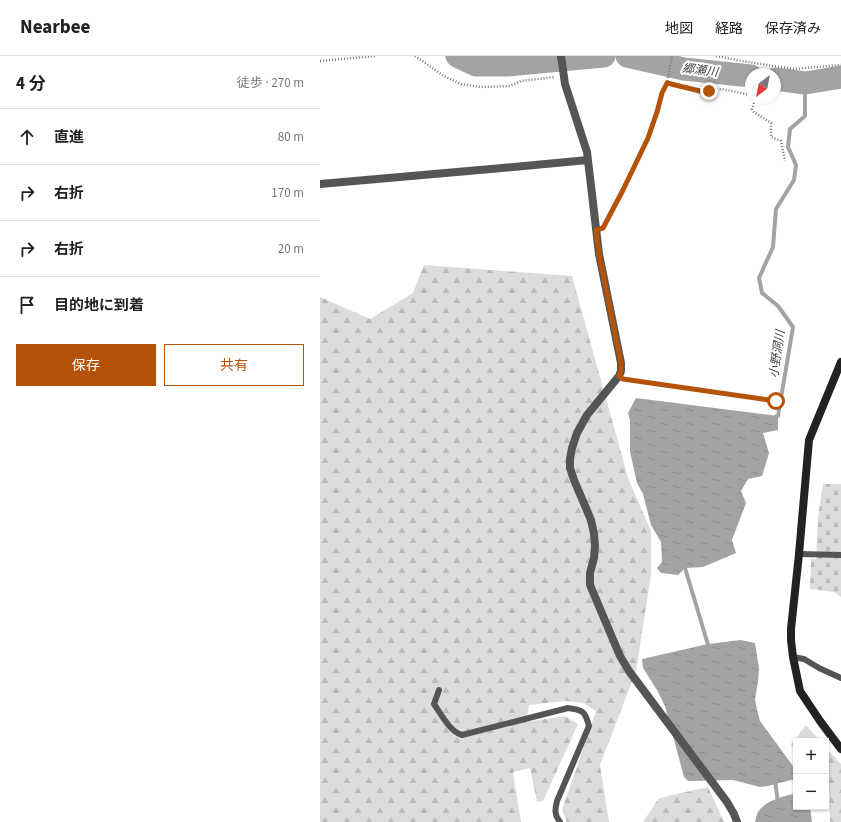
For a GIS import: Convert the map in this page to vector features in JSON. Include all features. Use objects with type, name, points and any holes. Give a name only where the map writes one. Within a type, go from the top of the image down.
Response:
[{"type":"street","points":[[561,56],[563,72],[571,103],[587,152],[599,254],[621,363],[621,371],[619,376],[587,415],[577,433],[570,459],[570,468],[591,520],[594,534],[595,546],[594,558],[590,573],[590,584],[620,656],[628,671],[717,789],[734,814],[737,822]]},
{"type":"street","points":[[320,184],[588,160]]},
{"type":"street","points":[[841,362],[809,440],[791,629],[793,657],[800,691],[820,722],[841,749]]},
{"type":"lane","points":[[799,554],[841,555]]},
{"type":"lane","points":[[793,657],[804,659],[841,678]]},
{"type":"lane","points":[[439,690],[434,704],[452,730],[457,734],[462,735],[568,708],[579,710],[586,716],[589,726],[555,809],[556,817],[560,822]]},
{"type":"path","points":[[320,61],[376,56]]},
{"type":"path","points":[[415,56],[444,76],[461,84],[481,87],[510,86],[521,81],[563,72]]},
{"type":"path","points":[[596,230],[603,228],[648,138],[662,93],[667,83],[672,56]]},
{"type":"path","points":[[716,56],[793,69],[841,65]]},
{"type":"path","points":[[667,83],[704,92],[722,89],[745,94]]},
{"type":"path","points":[[754,104],[752,109],[754,112],[771,123],[770,137],[781,141],[785,161]]},
{"type":"path","points":[[619,376],[623,379],[776,401]]},
{"type":"green space","points":[[424,265],[572,276],[628,478],[651,531],[651,575],[636,671],[600,765],[609,822],[567,822],[562,810],[596,711],[583,703],[565,701],[529,705],[526,722],[565,716],[578,724],[543,801],[537,802],[530,768],[513,772],[521,822],[320,822],[320,297],[370,319],[413,293]]},
{"type":"green space","points":[[823,484],[841,484],[841,597],[834,592],[810,589],[811,559],[816,559],[818,517]]},
{"type":"green space","points":[[806,725],[817,738],[796,738]]},
{"type":"green space","points":[[829,751],[841,764],[841,822],[830,822]]},
{"type":"green space","points":[[708,787],[724,822],[643,822],[659,798]]},
{"type":"water","points":[[636,398],[778,416],[778,430],[763,433],[769,453],[762,476],[748,479],[741,491],[746,503],[732,540],[736,553],[703,567],[685,568],[678,575],[661,573],[657,568],[662,562],[661,542],[651,525],[643,494],[637,483],[630,452],[630,421],[628,413]]},
{"type":"water","points":[[741,640],[755,643],[759,668],[755,699],[760,721],[793,766],[793,780],[760,787],[733,780],[688,781],[684,777],[665,706],[643,668],[642,659],[708,644]]},
{"type":"water","points":[[793,794],[793,810],[810,810],[812,822],[755,822],[756,816],[761,808],[774,800]]},
{"type":"waterway","name":"郷瀬川","points":[[457,56],[476,65],[507,65],[604,56]]},
{"type":"waterway","name":"郷瀬川","points":[[627,56],[684,69],[745,75]]},
{"type":"waterway","name":"小野洞川","points":[[781,80],[805,83],[841,77]]},
{"type":"waterway","name":"小野洞川","points":[[775,417],[778,416],[793,327],[778,306],[762,293],[759,278],[773,247],[776,209],[794,180],[796,165],[788,147],[790,129],[805,116],[805,83]]},
{"type":"waterway","points":[[685,564],[709,648]]},
{"type":"waterway","points":[[775,780],[778,803]]},
{"type":"route","points":[[709,91],[704,92],[667,83],[662,93],[648,138],[623,190],[603,228],[596,230],[599,254],[621,363],[621,371],[619,376],[623,379],[776,401]]}]
